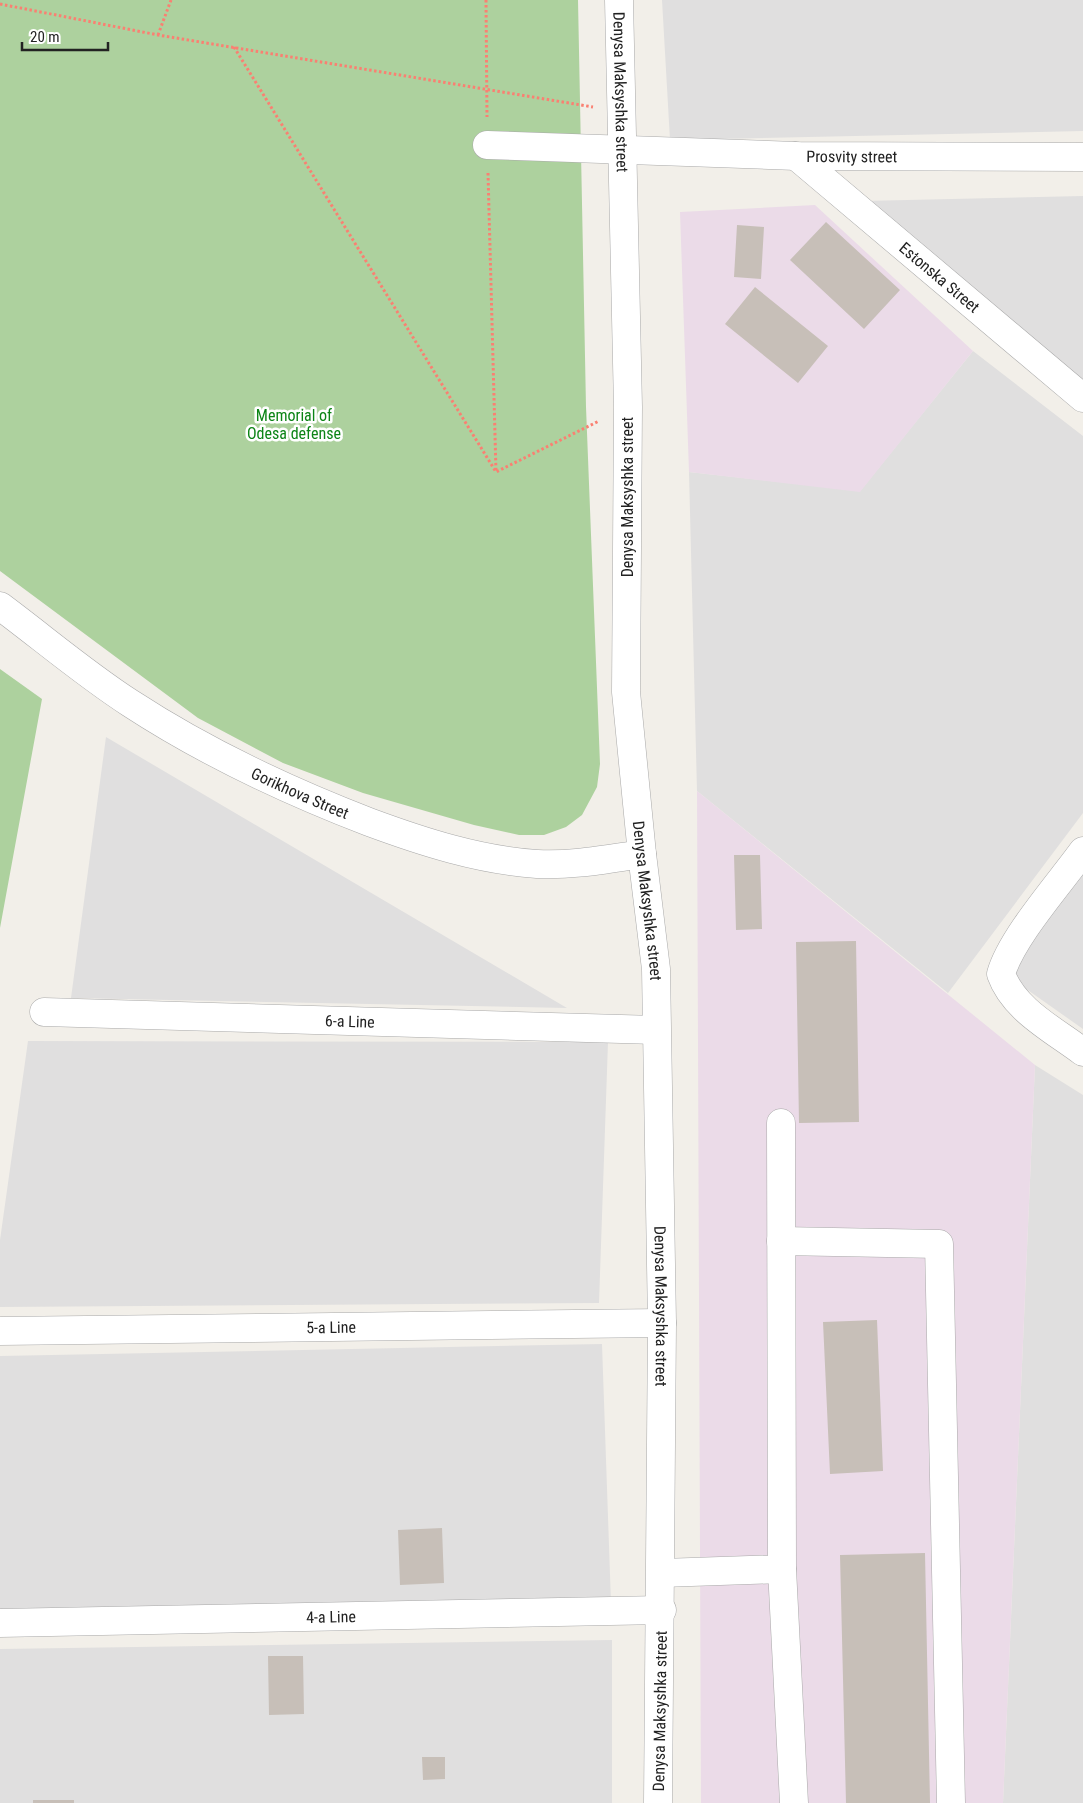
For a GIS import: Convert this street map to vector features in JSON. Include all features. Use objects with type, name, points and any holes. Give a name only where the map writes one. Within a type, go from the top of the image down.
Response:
[{"type":"street","name":"Denysa Maksyshka street","points":[[619,0],[628,407],[626,692],[642,854],[656,969],[662,1323],[662,1610],[658,1803]]},
{"type":"street","name":"Prosvity street","points":[[488,146],[796,156],[1083,157]]},
{"type":"street","name":"Estonska Street","points":[[796,156],[1083,398]]},
{"type":"street","name":"Gorikhova Street","points":[[0,606],[130,703],[222,758],[323,804],[409,837],[484,857],[537,864],[584,863],[642,854]]},
{"type":"street","points":[[1083,851],[1027,927],[1004,963],[1001,974],[1010,994],[1023,1007],[1083,1052]]},
{"type":"street","name":"6-a Line","points":[[44,1012],[656,1030]]},
{"type":"street","points":[[781,1123],[782,1569],[794,1803]]},
{"type":"street","points":[[781,1241],[939,1244],[951,1803]]},
{"type":"street","name":"5-a Line","points":[[0,1331],[662,1323]]},
{"type":"street","points":[[662,1573],[782,1569]]},
{"type":"street","name":"4-a Line","points":[[0,1623],[662,1610]]},
{"type":"path","points":[[158,35],[171,0]]},
{"type":"path","points":[[486,0],[486,90],[496,472]]},
{"type":"path","points":[[0,4],[158,35],[621,112]]},
{"type":"path","points":[[234,48],[496,472]]},
{"type":"path","points":[[496,472],[628,407]]},
{"type":"shaded area","points":[[662,0],[1083,0],[1083,131],[670,140]]},
{"type":"shaded area","points":[[1083,196],[1083,384],[863,201]]},
{"type":"shaded area","points":[[815,205],[973,351],[860,492],[689,472],[680,212]]},
{"type":"shaded area","points":[[973,351],[1083,436],[1083,813],[948,993],[697,791],[689,472],[860,491]]},
{"type":"shaded area","points":[[106,737],[567,1008],[71,998]]},
{"type":"shaded area","points":[[697,791],[1035,1065],[1003,1803],[701,1803]]},
{"type":"shaded area","points":[[1083,869],[1083,1029],[1005,974]]},
{"type":"shaded area","points":[[28,1041],[608,1042],[599,1303],[0,1307],[0,1240]]},
{"type":"shaded area","points":[[1035,1065],[1083,1095],[1083,1803],[1003,1803]]},
{"type":"shaded area","points":[[602,1344],[611,1603],[0,1612],[0,1356]]},
{"type":"shaded area","points":[[612,1640],[612,1803],[0,1803],[0,1649]]},
{"type":"green space","name":"Memorial of Odesa defense","points":[[0,0],[578,0],[586,407],[600,764],[597,787],[582,815],[566,827],[544,835],[519,835],[474,825],[363,793],[283,763],[198,718],[0,571]]},
{"type":"green space","points":[[0,669],[42,699],[0,928]]},
{"type":"building","points":[[826,222],[900,290],[864,329],[790,260]]},
{"type":"building","points":[[737,225],[764,227],[761,279],[734,277]]},
{"type":"building","points":[[755,287],[828,346],[798,383],[725,324]]},
{"type":"building","points":[[734,855],[760,855],[762,929],[736,930]]},
{"type":"building","points":[[856,941],[859,1122],[799,1123],[796,942]]},
{"type":"building","points":[[877,1320],[883,1471],[830,1474],[823,1322]]},
{"type":"building","points":[[442,1528],[444,1583],[400,1585],[398,1530]]},
{"type":"building","points":[[925,1553],[930,1803],[846,1803],[840,1555]]},
{"type":"building","points":[[268,1656],[303,1656],[304,1714],[269,1715]]},
{"type":"building","points":[[422,1757],[445,1757],[445,1779],[423,1780]]},
{"type":"building","points":[[33,1800],[74,1800],[74,1803],[33,1803]]}]
